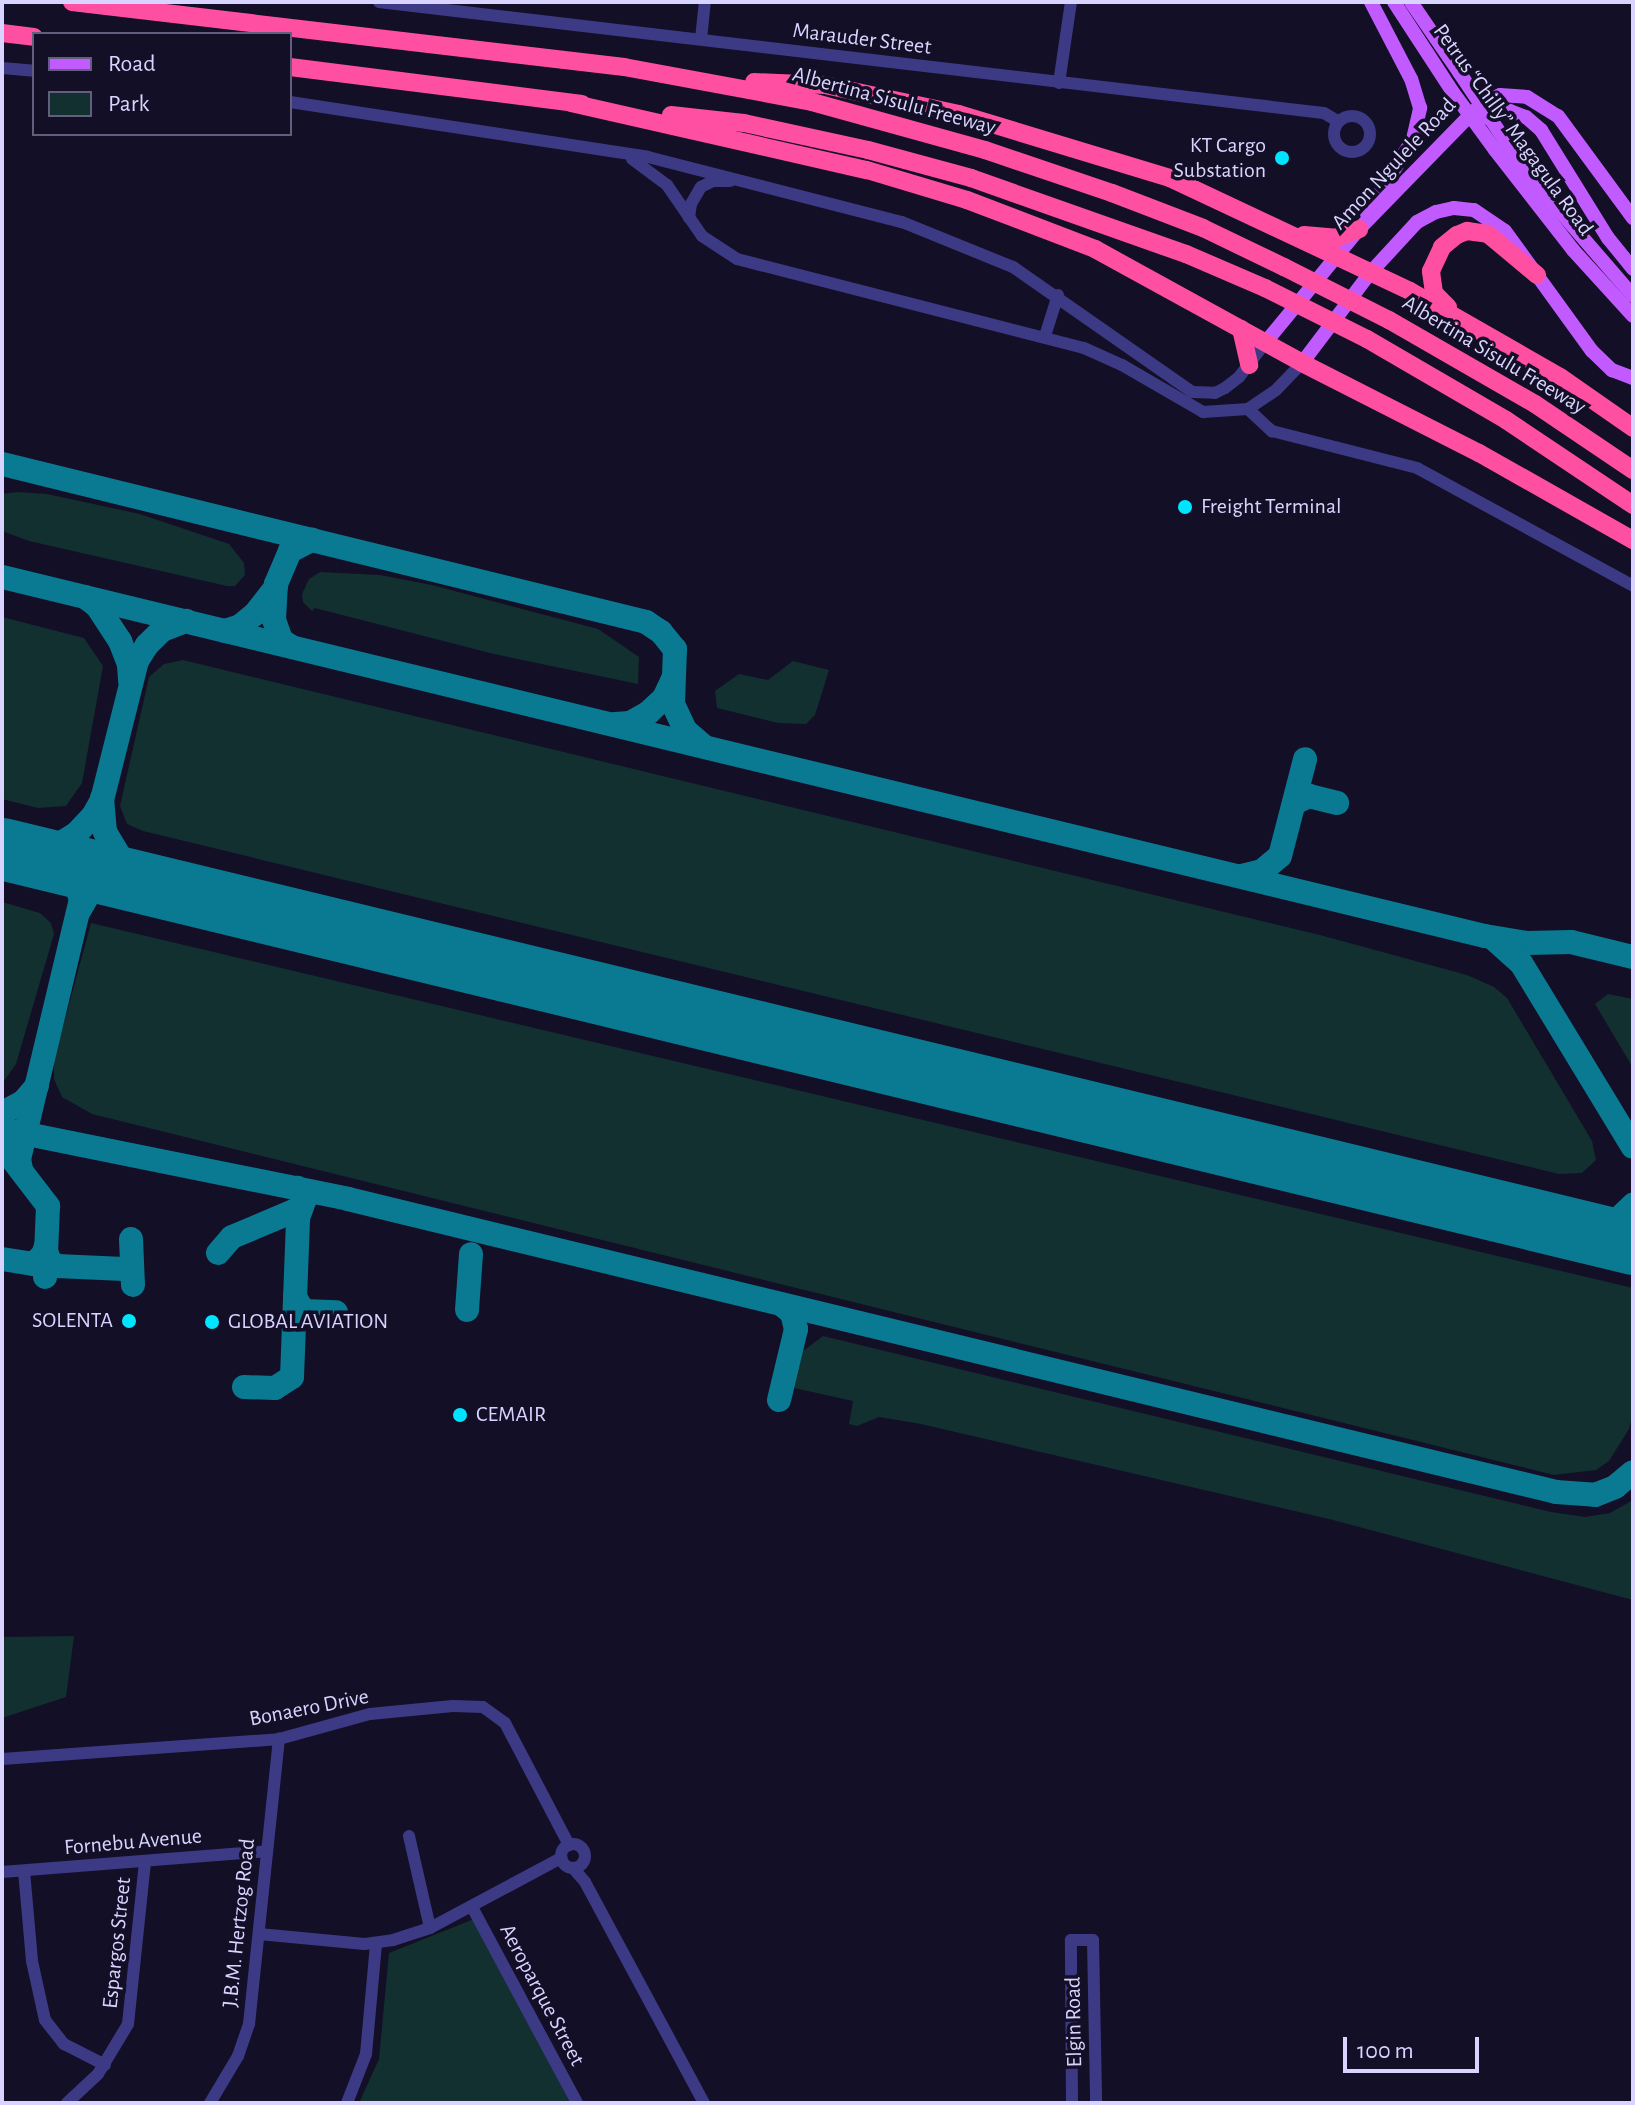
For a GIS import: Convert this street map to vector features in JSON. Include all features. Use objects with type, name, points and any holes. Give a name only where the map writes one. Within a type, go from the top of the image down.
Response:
[{"type":"highway","name":"Albertina Sisulu Freeway","points":[[72,2],[624,67],[723,83],[812,102],[985,150],[1177,218],[1284,267],[1389,320],[1535,404],[1633,470]]},
{"type":"highway","points":[[2,33],[32,37]]},
{"type":"highway","points":[[292,67],[744,123],[868,150],[971,178],[1102,223],[1265,288],[1367,339],[1506,420],[1633,505]]},
{"type":"highway","points":[[723,83],[775,81],[825,85],[959,114],[1170,178],[1285,231],[1483,331]]},
{"type":"highway","points":[[571,103],[867,170],[967,200],[1095,249],[1302,363],[1479,453],[1633,540]]},
{"type":"highway","points":[[1285,231],[1336,238],[1360,229]]},
{"type":"highway","points":[[1537,275],[1488,234],[1467,231],[1442,247],[1431,271],[1434,293],[1444,305],[1560,377],[1633,428]]},
{"type":"highway","points":[[1241,329],[1249,365]]},
{"type":"main road","points":[[1360,229],[1413,139],[1420,108],[1411,79],[1371,2]]},
{"type":"main road","name":"Petrus “Chilly” Magagula Road","points":[[1394,2],[1452,91],[1633,296]]},
{"type":"main road","name":"Petrus “Chilly” Magagula Road","points":[[1411,2],[1459,72],[1501,146],[1573,250],[1633,316]]},
{"type":"main road","name":"Amon Ngulele Road","points":[[1265,343],[1360,229],[1490,98],[1514,93],[1527,97],[1558,116],[1633,218]]},
{"type":"main road","points":[[1440,146],[1495,112],[1510,111],[1526,117],[1541,130],[1608,238],[1633,269]]},
{"type":"main road","points":[[1302,363],[1370,273],[1417,222],[1436,212],[1454,208],[1474,210],[1505,231],[1592,351],[1633,388]]},
{"type":"main road","points":[[1612,370],[1633,378]]},
{"type":"street","name":"Marauder Street","points":[[379,2],[1324,113],[1339,122]]},
{"type":"street","points":[[701,39],[705,2]]},
{"type":"street","points":[[1059,83],[1071,2]]},
{"type":"street","points":[[2,68],[32,71]]},
{"type":"street","points":[[292,102],[395,115],[629,157],[648,157],[902,222],[1013,267],[1058,295],[1192,392],[1215,393],[1249,365],[1265,343]]},
{"type":"street","points":[[629,157],[662,178],[713,246],[747,263],[1045,336],[1122,365],[1203,412],[1248,409],[1276,390],[1302,363]]},
{"type":"street","points":[[689,218],[697,192],[708,183],[752,183]]},
{"type":"street","points":[[1045,336],[1058,295]]},
{"type":"street","points":[[1248,409],[1272,431],[1417,468],[1633,586]]},
{"type":"street","name":"Bonaero Drive","points":[[2,1759],[279,1739],[370,1714],[453,1706],[483,1707],[505,1723],[556,1824],[569,1858],[585,1882],[704,2103]]},
{"type":"street","name":"J.B.M. Hertzog Road","points":[[210,2103],[244,2041],[259,1934],[279,1739]]},
{"type":"street","points":[[409,1836],[430,1928]]},
{"type":"street","name":"Fornebu Avenue","points":[[2,1872],[267,1851]]},
{"type":"street","points":[[259,1934],[376,1944],[430,1928],[569,1858]]},
{"type":"street","name":"Espargos Street","points":[[67,2103],[105,2065],[124,2033],[131,2013],[145,1861]]},
{"type":"street","points":[[24,1871],[32,1961],[45,2020],[64,2044],[105,2065]]},
{"type":"street","name":"Aeroparque Street","points":[[472,1907],[577,2103]]},
{"type":"street","name":"Elgin Road","points":[[1072,2103],[1071,1940],[1093,1940],[1096,2103]]},
{"type":"street","points":[[347,2103],[367,2046],[376,1944]]},
{"type":"green space","points":[[2,494],[47,494],[140,514],[229,544],[244,563],[245,575],[235,586],[227,586],[29,541],[2,531]]},
{"type":"green space","points":[[320,572],[380,575],[432,585],[598,629],[639,657],[638,684],[494,654],[315,608],[312,611],[303,602],[302,594],[309,579]]},
{"type":"green space","points":[[2,617],[84,638],[103,666],[82,783],[66,806],[38,808],[2,799]]},
{"type":"green space","points":[[183,660],[1320,935],[1467,975],[1494,987],[1507,998],[1592,1141],[1596,1160],[1582,1173],[1559,1174],[143,831],[127,824],[120,806],[149,677],[164,664]]},
{"type":"green space","points":[[793,661],[829,670],[815,715],[806,724],[778,723],[717,708],[715,691],[739,674],[768,680]]},
{"type":"green space","points":[[2,902],[40,913],[51,923],[54,934],[16,1064],[2,1084]]},
{"type":"green space","points":[[91,923],[1633,1288],[1633,1413],[1629,1429],[1609,1461],[1596,1470],[1554,1475],[92,1114],[62,1097],[54,1079],[54,1060]]},
{"type":"green space","points":[[1608,994],[1633,999],[1633,1068],[1595,1004]]},
{"type":"green space","points":[[823,1336],[1551,1512],[1585,1517],[1610,1513],[1633,1500],[1633,1600],[1333,1520],[921,1424],[879,1417],[857,1426],[849,1424],[853,1401],[794,1388],[803,1351]]},
{"type":"green space","points":[[74,1636],[66,1697],[2,1718],[2,1637]]},
{"type":"green space","points":[[474,1919],[570,2103],[359,2103],[379,2059],[389,1953]]},
{"type":"taxiway","points":[[2,464],[646,622],[661,632],[675,649],[673,704],[685,730],[702,745]]},
{"type":"taxiway","points":[[290,646],[281,640],[274,620],[276,584],[290,551],[312,540]]},
{"type":"taxiway","points":[[2,577],[1485,936],[1527,943],[1571,942],[1633,957]]},
{"type":"taxiway","points":[[225,631],[240,626],[255,614],[276,587]]},
{"type":"taxiway","points":[[85,597],[97,606],[120,641],[129,665],[130,681]]},
{"type":"taxiway","points":[[23,851],[58,845],[77,833],[93,816],[102,800],[137,661],[162,630],[186,621]]},
{"type":"taxiway","points":[[615,724],[630,723],[648,713],[664,698],[673,679]]},
{"type":"taxiway","points":[[1242,876],[1262,871],[1280,856],[1305,759]]},
{"type":"taxiway","points":[[1294,803],[1309,796],[1337,803]]},
{"type":"taxiway","points":[[102,798],[105,832],[125,865],[152,884],[210,900]]},
{"type":"taxiway","points":[[5,849],[63,868],[75,881],[81,899],[19,1159],[21,1169]]},
{"type":"taxiway","points":[[79,911],[89,894],[103,884],[119,880],[146,885]]},
{"type":"taxiway","points":[[1494,939],[1521,963],[1633,1147]]},
{"type":"taxiway","points":[[2,1113],[23,1102],[37,1086]]},
{"type":"taxiway","points":[[2,1129],[348,1199],[1556,1492],[1595,1495],[1615,1487],[1633,1472]]},
{"type":"taxiway","points":[[2,1146],[48,1206],[45,1277]]},
{"type":"taxiway","points":[[244,1387],[275,1388],[292,1377],[298,1218],[305,1199],[297,1188]]},
{"type":"taxiway","points":[[1582,1232],[1613,1224],[1633,1205]]},
{"type":"taxiway","points":[[218,1253],[232,1237],[301,1208]]},
{"type":"taxiway","points":[[131,1239],[133,1285]]},
{"type":"taxiway","points":[[2,1259],[33,1264],[43,1255],[46,1246]]},
{"type":"taxiway","points":[[46,1251],[50,1262],[57,1266],[124,1269],[131,1263]]},
{"type":"taxiway","points":[[467,1310],[471,1254]]},
{"type":"taxiway","points":[[295,1297],[303,1311],[336,1312]]},
{"type":"taxiway","points":[[779,1400],[796,1329],[792,1313],[781,1304]]},
{"type":"runway","points":[[2,849],[1633,1244]]},
{"type":"place","name":"KT Cargo Substation","points":[[1282,158]]},
{"type":"place","name":"Freight Terminal","points":[[1185,507]]},
{"type":"place","name":"SOLENTA","points":[[129,1321]]},
{"type":"place","name":"GLOBAL AVIATION","points":[[212,1322]]},
{"type":"place","name":"CEMAIR","points":[[460,1415]]}]
